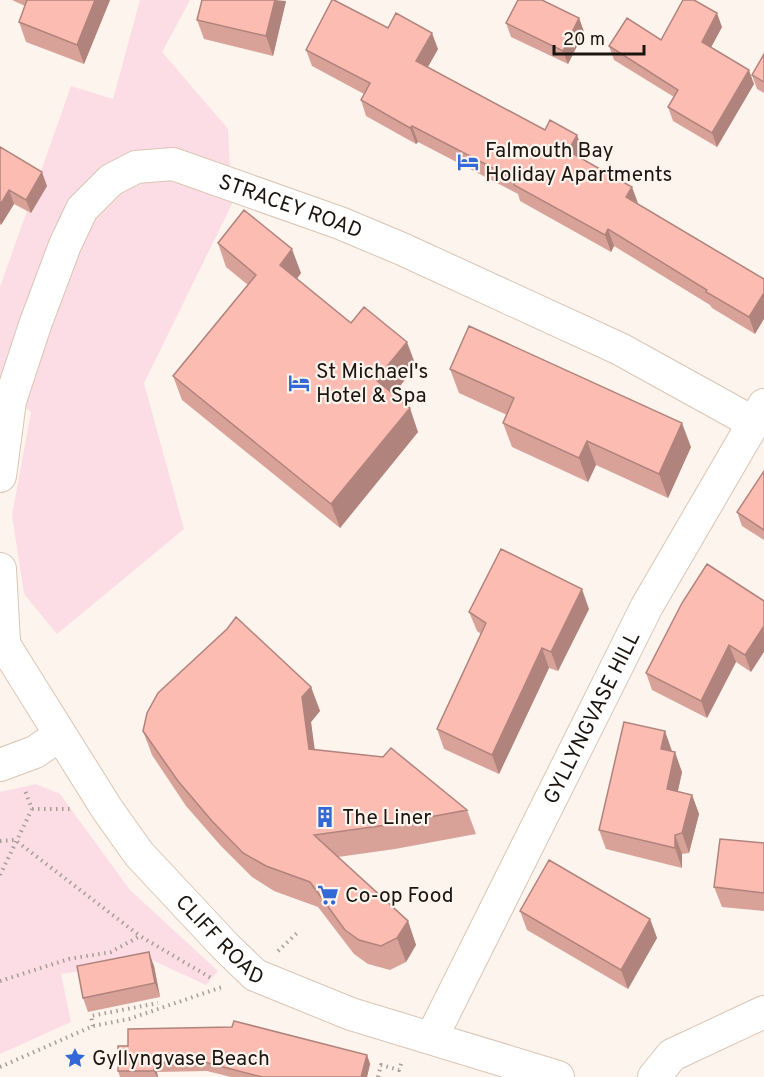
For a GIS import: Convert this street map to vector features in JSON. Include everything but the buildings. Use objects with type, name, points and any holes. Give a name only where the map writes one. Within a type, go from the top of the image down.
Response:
[{"type":"street","name":"STRACEY ROAD","points":[[0,476],[10,401],[34,325],[65,245],[82,209],[111,180],[136,167],[172,164],[340,224],[412,254],[759,414]]},
{"type":"street","name":"GYLLYNGVASE HILL","points":[[432,1037],[647,606],[759,414]]},
{"type":"street","points":[[0,569],[2,640]]},
{"type":"street","name":"CLIFF ROAD","points":[[2,640],[107,809],[139,854],[255,975],[351,1014],[558,1077]]},
{"type":"street","points":[[6,763],[35,752],[60,735]]},
{"type":"street","points":[[654,1077],[672,1055],[764,1012]]},
{"type":"path","points":[[0,874],[32,809],[6,763]]},
{"type":"path","points":[[0,841],[15,840],[140,936],[232,992]]},
{"type":"path","points":[[0,981],[69,959],[111,952],[140,936]]},
{"type":"path","points":[[0,1067],[93,1026],[129,1019],[222,987]]},
{"type":"path","points":[[93,1026],[91,1016],[158,1003]]},
{"type":"path","points":[[127,1009],[129,1019]]},
{"type":"path","points":[[391,1057],[413,1063]]},
{"type":"path","points":[[378,1077],[381,1065],[399,1070],[402,1060]]},
{"type":"shaded area","points":[[140,0],[190,0],[162,52],[228,129],[232,204],[144,383],[184,529],[57,634],[24,594],[12,515],[31,412],[0,389],[0,287],[71,86],[113,99]]},
{"type":"shaded area","points":[[36,784],[60,794],[130,890],[218,971],[206,985],[152,960],[61,974],[71,1022],[0,1054],[0,792]]},
{"type":"place","name":"Falmouth Bay Holiday Apartments","points":[[468,162]]},
{"type":"place","name":"St Michael's Hotel & Spa","points":[[299,383]]},
{"type":"place","name":"The Liner","points":[[325,817]]},
{"type":"place","name":"Co-op Food","points":[[328,895]]},
{"type":"place","name":"Gyllyngvase Beach","points":[[75,1058]]}]
